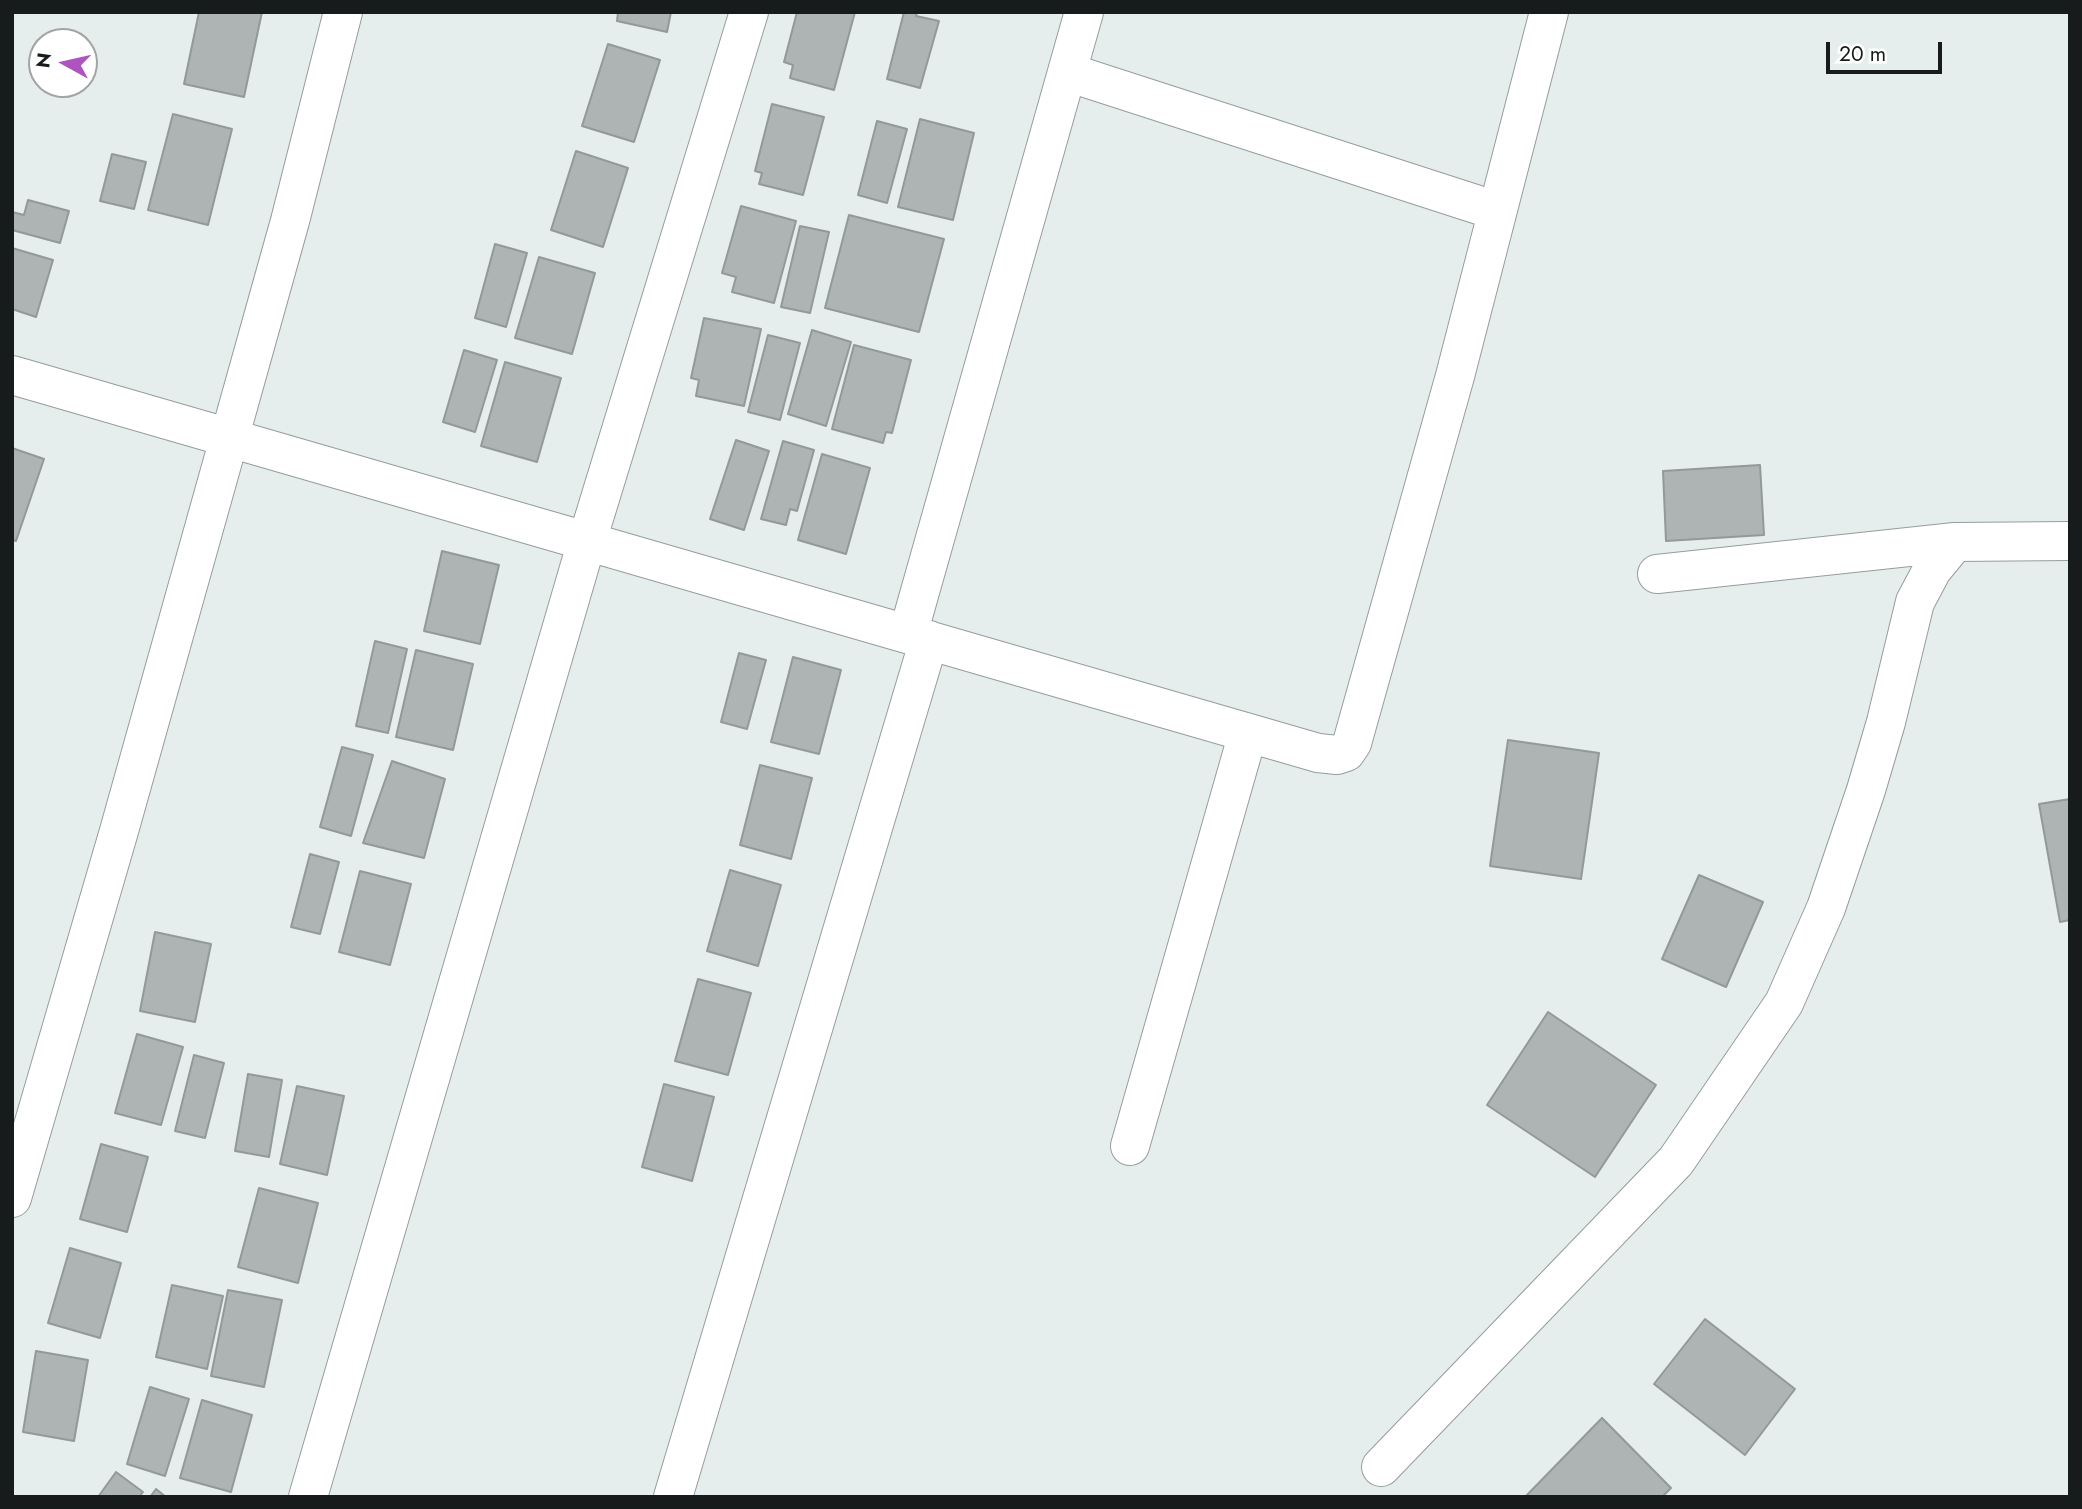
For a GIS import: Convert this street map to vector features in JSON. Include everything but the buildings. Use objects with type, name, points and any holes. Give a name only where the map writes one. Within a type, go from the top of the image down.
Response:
[{"type":"street","points":[[12,1198],[116,844],[290,221],[343,12]]},
{"type":"street","points":[[308,1497],[587,541],[749,12]]},
{"type":"street","points":[[673,1497],[918,637],[1084,12]]},
{"type":"street","points":[[12,374],[1248,733],[1328,755],[1337,755],[1346,752],[1352,743],[1455,376],[1549,12]]},
{"type":"street","points":[[1067,72],[1497,211]]},
{"type":"street","points":[[1657,574],[1955,542],[2070,541]]},
{"type":"street","points":[[1381,1467],[1676,1161],[1784,1003],[1826,908],[1866,790],[1886,722],[1915,601],[1932,570],[1955,542]]},
{"type":"street","points":[[1130,1146],[1248,733]]}]
